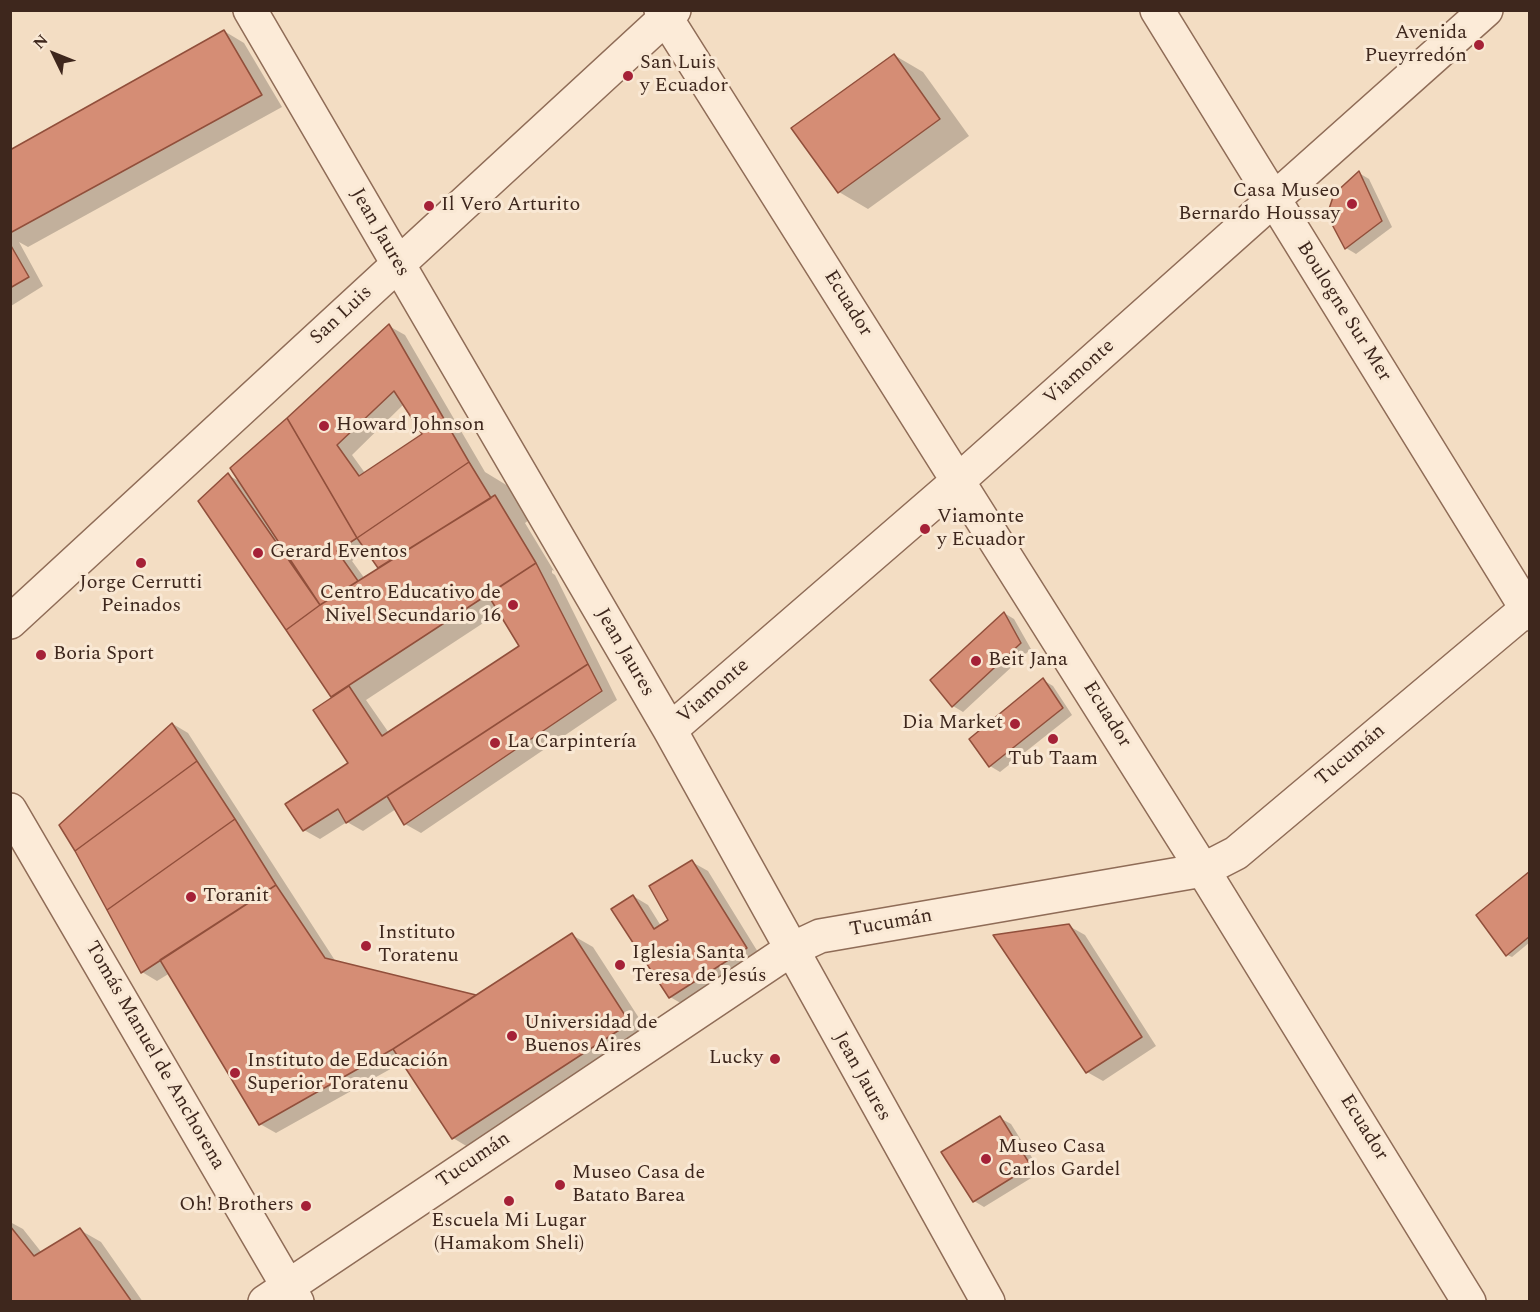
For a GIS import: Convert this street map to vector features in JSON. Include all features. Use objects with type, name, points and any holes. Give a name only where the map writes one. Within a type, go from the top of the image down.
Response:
[{"type":"street","name":"Jean Jaures","points":[[250,10],[670,730],[987,1302]]},
{"type":"street","name":"Boulogne Sur Mer","points":[[1157,10],[1528,609]]},
{"type":"street","name":"Viamonte","points":[[670,730],[959,480],[1486,10]]},
{"type":"street","name":"San Luis","points":[[10,622],[398,265],[667,13]]},
{"type":"street","name":"Ecuador","points":[[667,13],[1203,870],[1469,1302]]},
{"type":"street","name":"Tucumán","points":[[283,1296],[790,950],[820,936],[1203,870],[1236,853],[1528,609]]},
{"type":"street","name":"Tomás Manuel de Anchorena","points":[[10,810],[283,1296]]},
{"type":"building","points":[[224,30],[262,95],[10,233],[10,150]]},
{"type":"building","points":[[894,54],[940,119],[838,193],[791,128]]},
{"type":"building","name":"Casa Museo Bernardo Houssay","points":[[1359,171],[1382,221],[1345,249],[1327,215],[1334,194]]},
{"type":"building","points":[[10,244],[29,277],[10,288]]},
{"type":"building","name":"Howard Johnson","points":[[389,324],[469,462],[357,538],[287,418]],"holes":[[[394,391],[422,434],[359,476],[337,445]]]},
{"type":"building","points":[[287,418],[357,538],[337,551],[358,581],[320,605],[230,468]]},
{"type":"building","points":[[469,462],[491,498],[378,568],[357,538]]},
{"type":"building","name":"Gerard Eventos","points":[[228,473],[320,605],[286,630],[198,501]]},
{"type":"building","points":[[495,495],[536,563],[331,697],[286,630],[320,605]]},
{"type":"building","points":[[536,563],[588,664],[346,823],[338,809],[303,831],[285,804],[348,763],[313,710],[349,686],[382,736],[519,646],[488,595]]},
{"type":"building","name":"Beit Jana","points":[[1004,612],[1021,643],[952,707],[930,680]]},
{"type":"building","name":"La Carpintería","points":[[588,664],[602,691],[404,825],[387,796]]},
{"type":"building","name":"Dia Market","points":[[1043,678],[1063,708],[989,767],[969,739]]},
{"type":"building","points":[[172,723],[197,761],[75,851],[59,825]]},
{"type":"building","points":[[197,761],[235,819],[107,910],[75,851]]},
{"type":"building","name":"Toranit","points":[[235,819],[276,885],[141,973],[107,910]]},
{"type":"building","points":[[692,860],[747,948],[669,998],[611,909],[633,895],[654,929],[668,920],[649,886]]},
{"type":"building","points":[[1530,871],[1530,936],[1506,956],[1476,915]]},
{"type":"building","points":[[276,885],[325,958],[476,995],[393,1049],[259,1125],[160,960]]},
{"type":"building","points":[[1069,924],[1142,1037],[1086,1073],[993,935]]},
{"type":"building","name":"Universidad de Buenos Aires","points":[[572,933],[630,1023],[452,1139],[393,1049]]},
{"type":"building","name":"Museo Casa Carlos Gardel","points":[[1000,1116],[1031,1166],[973,1202],[941,1152]]},
{"type":"building","points":[[10,1226],[34,1256],[80,1228],[132,1302],[10,1302]]},
{"type":"place","name":"Avenida Pueyrredón","points":[[1479,45]]},
{"type":"place","name":"San Luis y Ecuador","points":[[628,76]]},
{"type":"place","name":"Casa Museo Bernardo Houssay","points":[[1352,204]]},
{"type":"place","name":"Il Vero Arturito","points":[[429,206]]},
{"type":"place","name":"Howard Johnson","points":[[324,426]]},
{"type":"place","name":"Viamonte y Ecuador","points":[[925,529]]},
{"type":"place","name":"Gerard Eventos","points":[[258,553]]},
{"type":"place","name":"Jorge Cerrutti Peinados","points":[[141,563]]},
{"type":"place","name":"Centro Educativo de Nivel Secundario 16","points":[[513,605]]},
{"type":"place","name":"Boria Sport","points":[[41,655]]},
{"type":"place","name":"Beit Jana","points":[[976,661]]},
{"type":"place","name":"Dia Market","points":[[1015,724]]},
{"type":"place","name":"Tub Taam","points":[[1053,739]]},
{"type":"place","name":"La Carpintería","points":[[495,743]]},
{"type":"place","name":"Toranit","points":[[191,897]]},
{"type":"place","name":"Instituto Toratenu","points":[[366,946]]},
{"type":"place","name":"Iglesia Santa Teresa de Jesús","points":[[620,965]]},
{"type":"place","name":"Universidad de Buenos Aires","points":[[512,1036]]},
{"type":"place","name":"Lucky","points":[[775,1059]]},
{"type":"place","name":"Instituto de Educación Superior Toratenu","points":[[235,1073]]},
{"type":"place","name":"Museo Casa Carlos Gardel","points":[[986,1159]]},
{"type":"place","name":"Museo Casa de Batato Barea","points":[[560,1185]]},
{"type":"place","name":"Escuela Mi Lugar (Hamakom Sheli)","points":[[509,1201]]},
{"type":"place","name":"Oh! Brothers","points":[[306,1206]]}]
